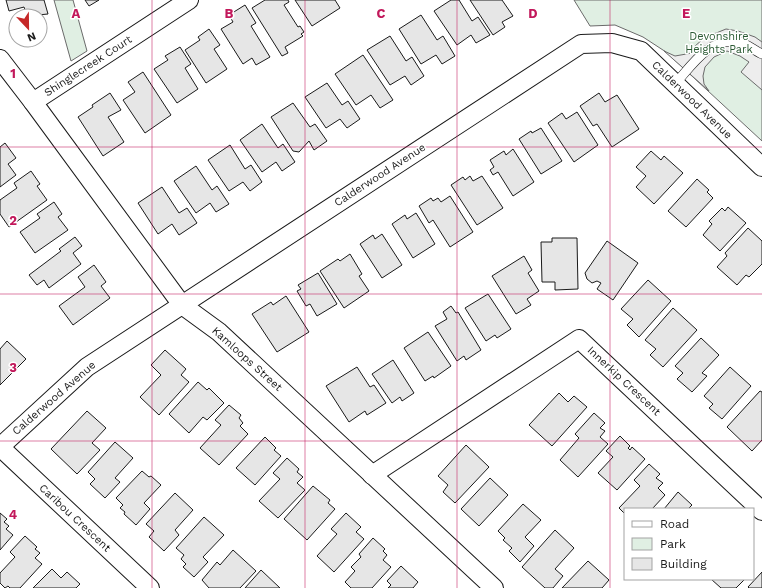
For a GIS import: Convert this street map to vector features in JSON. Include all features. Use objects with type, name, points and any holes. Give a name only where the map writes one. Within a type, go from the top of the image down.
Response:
[{"type":"street","name":"Shinglecreek Court","points":[[0,59],[33,102],[188,0]]},
{"type":"street","name":"Calderwood Avenue","points":[[0,447],[86,367],[581,44],[612,43],[641,51],[762,167]]},
{"type":"street","name":"Kamloops Street","points":[[33,102],[182,305],[219,332],[494,588]]},
{"type":"street","name":"Innerkip Crescent","points":[[372,475],[579,339],[762,511]]},
{"type":"street","name":"Caribou Crescent","points":[[0,447],[150,588]]},
{"type":"lane","points":[[675,84],[705,50],[723,42],[740,42],[762,54]]},
{"type":"green space","points":[[54,0],[73,0],[87,51],[71,61]]},
{"type":"green space","name":"Devonshire Heights Park","points":[[574,0],[762,0],[762,141],[666,52],[643,37],[615,25],[590,26]]},
{"type":"shaded area","points":[[726,29],[738,31],[755,37],[762,42],[762,90],[741,72],[749,62],[740,56],[727,51],[714,57],[705,67],[703,76],[704,84],[709,91],[664,51],[675,56],[692,53],[694,47],[704,38]]},
{"type":"building","points":[[6,0],[44,0],[46,8],[24,7],[8,8]]},
{"type":"building","points":[[85,0],[99,0],[89,6]]},
{"type":"building","points":[[265,0],[288,0],[289,2],[284,5],[298,27],[300,26],[304,32],[301,34],[303,36],[285,47],[288,53],[282,56],[252,8]]},
{"type":"building","points":[[295,0],[335,0],[340,8],[312,26]]},
{"type":"building","points":[[451,0],[459,0],[472,21],[478,17],[490,35],[476,43],[471,35],[457,45],[434,11]]},
{"type":"building","points":[[470,0],[502,0],[513,16],[502,22],[505,27],[493,35]]},
{"type":"building","points":[[245,5],[256,23],[251,26],[270,57],[256,65],[252,58],[243,64],[221,29],[233,22],[229,15]]},
{"type":"building","points":[[421,15],[437,40],[443,36],[455,56],[442,64],[436,55],[421,64],[399,29]]},
{"type":"building","points":[[209,29],[220,45],[214,49],[227,69],[206,83],[185,50],[200,40],[198,37]]},
{"type":"building","points":[[390,36],[406,61],[412,57],[424,76],[411,85],[405,76],[390,85],[367,50]]},
{"type":"building","points":[[180,47],[191,64],[185,68],[198,89],[177,103],[154,69],[168,60],[165,56]]},
{"type":"building","points":[[363,55],[393,100],[380,108],[371,95],[356,105],[335,74]]},
{"type":"building","points":[[143,72],[171,115],[145,133],[123,100],[135,92],[128,82]]},
{"type":"building","points":[[327,83],[342,105],[348,101],[360,119],[347,128],[340,119],[326,128],[305,97]]},
{"type":"building","points":[[110,93],[121,110],[108,117],[124,142],[103,156],[78,117]]},
{"type":"building","points":[[599,93],[605,102],[617,95],[639,129],[612,147],[597,124],[593,126],[580,106]]},
{"type":"building","points":[[293,103],[310,127],[315,124],[327,141],[314,150],[309,141],[299,152],[293,151],[271,117]]},
{"type":"building","points":[[577,112],[598,145],[574,162],[548,123],[562,113],[566,119]]},
{"type":"building","points":[[262,124],[278,148],[283,144],[295,162],[282,171],[276,162],[262,172],[240,140]]},
{"type":"building","points":[[541,128],[562,161],[541,174],[519,139],[531,131],[532,133]]},
{"type":"building","points":[[5,143],[16,158],[8,164],[16,175],[0,187],[0,147]]},
{"type":"building","points":[[230,145],[245,169],[251,165],[262,182],[250,191],[243,182],[229,191],[208,160]]},
{"type":"building","points":[[513,149],[534,182],[513,196],[498,172],[493,175],[490,170],[494,167],[490,160],[504,151],[506,155]]},
{"type":"building","points":[[651,151],[661,160],[664,156],[683,173],[654,204],[636,187],[646,176],[636,167]]},
{"type":"building","points":[[196,166],[212,190],[217,186],[229,204],[216,212],[210,203],[196,213],[174,181]]},
{"type":"building","points":[[31,171],[40,184],[37,186],[47,200],[9,227],[0,214],[0,200],[17,188],[14,183]]},
{"type":"building","points":[[470,176],[473,181],[482,176],[503,208],[477,225],[451,185],[463,177],[465,180]]},
{"type":"building","points":[[697,179],[709,190],[707,192],[713,198],[686,227],[668,211]]},
{"type":"building","points":[[162,187],[179,213],[187,208],[197,223],[179,235],[172,224],[158,234],[138,203]]},
{"type":"building","points":[[450,196],[473,232],[450,247],[433,220],[429,223],[419,206],[431,198],[433,201],[438,198],[441,202]]},
{"type":"building","points":[[54,202],[62,214],[58,217],[68,230],[35,253],[20,232],[40,218],[37,214]]},
{"type":"building","points":[[728,207],[746,223],[720,251],[703,235],[712,224],[709,221],[722,208],[725,211]]},
{"type":"building","points":[[416,213],[435,244],[413,258],[392,224],[405,215],[407,219]]},
{"type":"building","points":[[748,228],[762,241],[762,264],[749,277],[746,275],[737,285],[717,267],[727,256],[725,253]]},
{"type":"building","points":[[382,234],[402,265],[382,278],[360,244],[373,235],[375,239]]},
{"type":"building","points":[[75,237],[82,246],[73,253],[81,264],[49,288],[44,280],[37,285],[29,275],[61,251],[59,249]]},
{"type":"building","points":[[552,238],[577,238],[578,289],[555,290],[555,282],[542,282],[541,242],[552,242]]},
{"type":"building","points":[[607,241],[638,263],[613,300],[597,289],[601,283],[597,281],[592,283],[587,279],[585,273]]},
{"type":"building","points":[[350,254],[362,274],[359,276],[369,291],[344,308],[320,271],[338,259],[340,261]]},
{"type":"building","points":[[524,256],[532,270],[528,273],[539,291],[527,299],[531,305],[516,314],[492,276]]},
{"type":"building","points":[[94,265],[106,282],[101,286],[110,298],[73,325],[59,306],[85,287],[78,277]]},
{"type":"building","points":[[318,273],[337,304],[317,316],[310,304],[306,306],[297,291],[301,289],[298,285]]},
{"type":"building","points":[[648,280],[671,301],[639,337],[627,325],[633,319],[621,309]]},
{"type":"building","points":[[488,294],[511,329],[497,338],[495,335],[486,341],[465,308]]},
{"type":"building","points":[[286,296],[309,332],[277,352],[252,314],[271,302],[273,305]]},
{"type":"building","points":[[451,306],[456,313],[458,312],[481,350],[466,360],[464,356],[457,361],[435,326],[447,319],[443,312]]},
{"type":"building","points":[[673,308],[697,330],[663,367],[650,355],[656,349],[645,340]]},
{"type":"building","points":[[428,332],[451,366],[434,378],[433,376],[425,381],[404,348]]},
{"type":"building","points":[[701,338],[719,355],[702,373],[707,376],[692,392],[677,379],[683,373],[675,366]]},
{"type":"building","points":[[7,341],[26,359],[0,385],[0,349]]},
{"type":"building","points":[[165,350],[186,369],[181,375],[189,382],[159,415],[140,397],[161,375],[151,365]]},
{"type":"building","points":[[393,360],[414,393],[402,401],[400,397],[392,403],[372,374]]},
{"type":"building","points":[[357,367],[370,387],[374,385],[386,403],[367,415],[365,411],[349,422],[326,386]]},
{"type":"building","points":[[730,367],[751,386],[722,419],[709,408],[713,404],[704,396]]},
{"type":"building","points":[[198,382],[207,390],[209,388],[224,403],[207,420],[203,417],[189,433],[169,414]]},
{"type":"building","points":[[760,391],[762,392],[762,440],[752,451],[727,427]]},
{"type":"building","points":[[559,393],[568,402],[574,396],[587,407],[552,446],[529,425]]},
{"type":"building","points":[[229,405],[241,415],[239,418],[243,423],[240,426],[248,434],[219,465],[200,448],[221,425],[215,420]]},
{"type":"building","points":[[87,411],[106,428],[92,443],[100,450],[77,474],[51,449]]},
{"type":"building","points":[[594,413],[605,423],[600,428],[605,431],[600,437],[608,444],[578,477],[560,460],[579,438],[575,434]]},
{"type":"building","points":[[620,436],[630,446],[628,448],[630,450],[632,447],[645,459],[617,490],[598,473],[613,457],[606,451]]},
{"type":"building","points":[[265,437],[276,448],[274,450],[281,456],[255,485],[236,468]]},
{"type":"building","points":[[115,442],[133,458],[115,478],[120,482],[105,498],[90,484],[95,479],[88,472]]},
{"type":"building","points":[[466,445],[489,467],[455,503],[443,492],[448,485],[438,476]]},
{"type":"building","points":[[287,458],[299,469],[297,472],[303,477],[297,483],[305,490],[278,518],[259,501],[280,479],[273,473]]},
{"type":"building","points":[[649,464],[660,474],[656,478],[663,483],[658,488],[665,495],[653,508],[624,508],[624,513],[619,508],[640,486],[634,480]]},
{"type":"building","points":[[142,471],[149,477],[151,476],[161,485],[144,503],[150,509],[136,525],[124,514],[125,512],[120,508],[123,505],[116,498]]},
{"type":"building","points":[[490,478],[508,495],[479,526],[461,509]]},
{"type":"building","points":[[313,486],[330,500],[328,503],[335,509],[307,540],[284,519]]},
{"type":"building","points":[[678,492],[692,505],[689,508],[665,508]]},
{"type":"building","points":[[175,493],[193,510],[175,530],[179,535],[164,551],[149,537],[154,531],[146,524]]},
{"type":"building","points":[[523,504],[541,520],[525,537],[534,546],[520,562],[509,551],[512,548],[503,540],[505,538],[498,531]]},
{"type":"building","points":[[0,513],[7,519],[4,522],[9,526],[6,529],[13,535],[0,550]]},
{"type":"building","points":[[346,513],[361,527],[356,532],[364,539],[334,572],[317,556],[337,534],[331,529]]},
{"type":"building","points":[[204,517],[224,535],[203,557],[208,562],[194,577],[183,567],[186,564],[181,559],[184,555],[176,548]]},
{"type":"building","points":[[555,530],[574,548],[555,569],[563,576],[553,588],[545,588],[522,567]]},
{"type":"building","points":[[25,536],[37,547],[35,549],[40,553],[35,558],[42,564],[20,588],[10,588],[8,586],[5,588],[0,583],[0,573],[15,557],[10,552]]},
{"type":"building","points":[[373,538],[385,549],[383,551],[387,555],[383,560],[391,567],[372,588],[351,588],[345,582],[355,571],[351,567],[361,557],[359,554]]},
{"type":"building","points":[[233,550],[256,571],[240,588],[209,588],[202,580],[217,562],[220,565]]},
{"type":"building","points":[[588,561],[609,580],[602,588],[562,588]]},
{"type":"building","points":[[401,566],[418,582],[413,588],[388,588],[391,585],[387,581]]},
{"type":"building","points":[[52,569],[61,578],[67,572],[80,584],[76,588],[33,588]]},
{"type":"building","points":[[261,570],[280,588],[245,588]]},
{"type":"building","points":[[762,572],[762,588],[749,588],[748,587]]},
{"type":"building","points":[[712,580],[744,580],[736,588],[721,588]]}]
